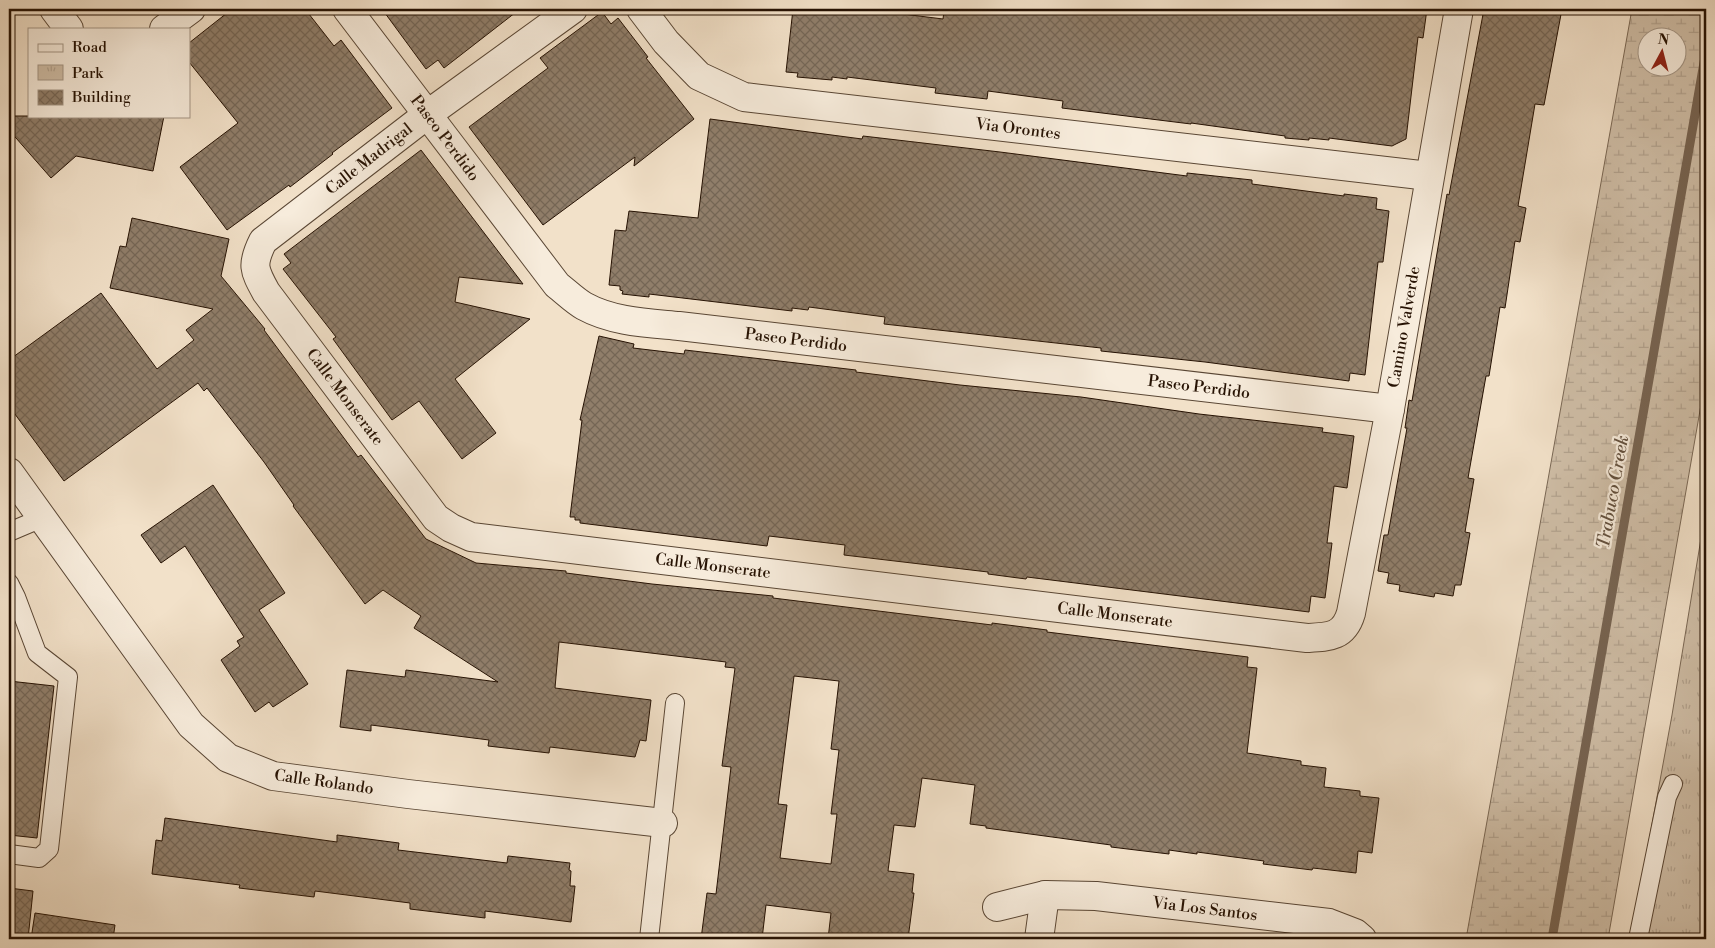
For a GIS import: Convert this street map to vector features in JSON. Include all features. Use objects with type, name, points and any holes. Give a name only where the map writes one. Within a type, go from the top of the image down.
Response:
[{"type":"street","points":[[54,9],[68,28]]},
{"type":"street","points":[[165,28],[191,9]]},
{"type":"street","name":"Paseo Perdido","points":[[347,9],[557,285],[583,306],[600,314],[627,320],[1390,409]]},
{"type":"street","name":"Calle Madrigal","points":[[263,241],[428,114],[573,9]]},
{"type":"street","name":"Via Orontes","points":[[641,9],[666,42],[699,76],[744,98],[1429,176]]},
{"type":"street","name":"Camino Valverde","points":[[1330,637],[1343,630],[1348,622],[1390,409],[1429,176],[1460,9]]},
{"type":"street","name":"Calle Monserate","points":[[263,241],[256,256],[255,272],[266,292],[436,518],[451,528],[471,537],[1307,638],[1330,637]]},
{"type":"street","name":"Calle Rolando","points":[[9,472],[191,725],[228,758],[273,776],[408,794],[662,823]]},
{"type":"street","points":[[1039,939],[1045,895]]},
{"type":"street","name":"Via Los Santos","points":[[997,907],[1045,895],[1096,896],[1329,923],[1355,933],[1362,939]]},
{"type":"lane","points":[[9,532],[42,518]]},
{"type":"lane","points":[[9,583],[37,653],[68,677],[49,849],[39,858],[9,854]]},
{"type":"lane","points":[[649,939],[675,703]]},
{"type":"lane","points":[[1638,939],[1667,797],[1673,784]]},
{"type":"green space","points":[[1632,9],[1706,9],[1706,376],[1608,939],[1466,939]]},
{"type":"green space","points":[[1706,508],[1706,939],[1631,939],[1672,715]]},
{"type":"building","points":[[232,9],[305,9],[334,46],[341,40],[392,108],[290,187],[289,185],[227,230],[180,167],[238,123],[190,63],[190,42]]},
{"type":"building","points":[[382,9],[520,9],[444,68],[438,60],[426,69]]},
{"type":"building","points":[[793,9],[863,9],[943,19],[944,11],[967,13],[967,9],[1427,9],[1423,38],[1418,37],[1406,139],[1392,146],[1329,138],[1329,140],[1309,138],[1309,140],[1285,138],[1285,136],[1191,123],[1062,108],[1063,101],[988,91],[987,99],[935,93],[936,88],[847,77],[847,79],[832,77],[832,80],[797,77],[798,73],[786,72]]},
{"type":"building","points":[[1484,9],[1562,9],[1544,105],[1535,104],[1518,206],[1526,208],[1520,242],[1515,241],[1505,308],[1500,307],[1489,376],[1486,376],[1468,478],[1474,479],[1465,532],[1470,533],[1461,585],[1455,585],[1453,596],[1435,593],[1434,597],[1399,591],[1400,585],[1387,583],[1389,573],[1378,571],[1384,535],[1388,535],[1407,428],[1405,428],[1409,400],[1412,401],[1447,194],[1449,195]]},
{"type":"building","points":[[602,12],[611,24],[618,18],[648,57],[646,58],[694,119],[634,166],[635,157],[543,225],[469,127],[548,68],[540,58]]},
{"type":"building","points":[[9,116],[28,116],[28,118],[164,118],[153,171],[76,156],[51,178],[9,130]]},
{"type":"building","points":[[710,119],[862,139],[863,136],[1187,176],[1187,173],[1252,180],[1252,184],[1344,196],[1344,194],[1377,198],[1376,209],[1389,211],[1383,262],[1378,262],[1365,375],[1350,373],[1349,381],[1205,362],[1101,351],[1101,348],[884,324],[885,317],[809,307],[808,310],[792,308],[792,311],[649,294],[649,297],[622,294],[623,291],[620,290],[620,286],[609,285],[615,230],[626,231],[629,211],[698,218]]},
{"type":"building","points":[[421,150],[523,284],[459,277],[455,302],[530,319],[455,379],[496,433],[462,459],[419,401],[392,420],[333,339],[336,337],[283,269],[291,263],[284,254]]},
{"type":"building","points":[[132,218],[229,239],[221,276],[265,329],[358,457],[361,455],[426,539],[476,563],[566,571],[566,573],[652,584],[773,596],[773,598],[992,625],[992,623],[1047,630],[1047,632],[1248,657],[1247,667],[1257,668],[1247,753],[1301,761],[1301,765],[1326,768],[1324,787],[1360,791],[1360,796],[1379,798],[1372,853],[1358,851],[1356,873],[1263,864],[1264,861],[1197,852],[1197,854],[1169,850],[1169,854],[1111,847],[1111,845],[986,828],[986,826],[970,824],[975,785],[922,778],[915,827],[894,825],[888,871],[914,874],[912,893],[914,893],[908,939],[828,939],[831,913],[766,905],[762,939],[701,939],[707,893],[716,894],[731,767],[722,766],[735,668],[725,667],[726,662],[559,642],[555,688],[651,700],[646,741],[640,740],[635,757],[550,747],[549,753],[488,746],[489,740],[371,725],[371,731],[340,727],[347,670],[405,677],[406,670],[498,682],[414,628],[421,616],[383,590],[365,604],[293,506],[264,462],[207,388],[204,391],[198,383],[64,481],[9,406],[9,360],[101,293],[157,369],[194,340],[186,330],[213,309],[110,288],[120,246],[126,247]],"holes":[[[794,676],[839,681],[831,749],[839,750],[831,814],[837,814],[831,864],[780,858],[787,805],[778,804]]]},
{"type":"building","points":[[599,336],[634,344],[633,348],[684,354],[685,350],[856,370],[856,372],[960,385],[1081,397],[1199,414],[1323,428],[1322,432],[1354,436],[1347,488],[1334,486],[1327,543],[1332,543],[1325,598],[1311,596],[1309,612],[1027,577],[1026,579],[988,574],[988,572],[844,555],[845,545],[769,536],[767,546],[580,523],[580,520],[575,520],[575,517],[570,517],[582,420],[580,420]]},
{"type":"building","points":[[213,485],[285,593],[259,610],[308,684],[273,707],[269,702],[255,712],[221,660],[240,646],[237,641],[244,637],[185,546],[161,563],[141,535]]},
{"type":"building","points":[[9,681],[54,686],[37,838],[9,835]]},
{"type":"building","points":[[165,818],[337,842],[337,835],[399,843],[398,850],[507,863],[508,856],[570,863],[570,886],[575,886],[571,922],[485,911],[485,918],[410,909],[410,903],[315,891],[314,897],[239,888],[240,885],[152,874],[156,840],[162,841]]},
{"type":"building","points":[[9,888],[33,891],[28,939],[9,939]]},
{"type":"building","points":[[35,913],[115,925],[113,939],[31,939]]},
{"type":"waterway","name":"Trabuco Creek","points":[[1552,939],[1706,51]]}]
